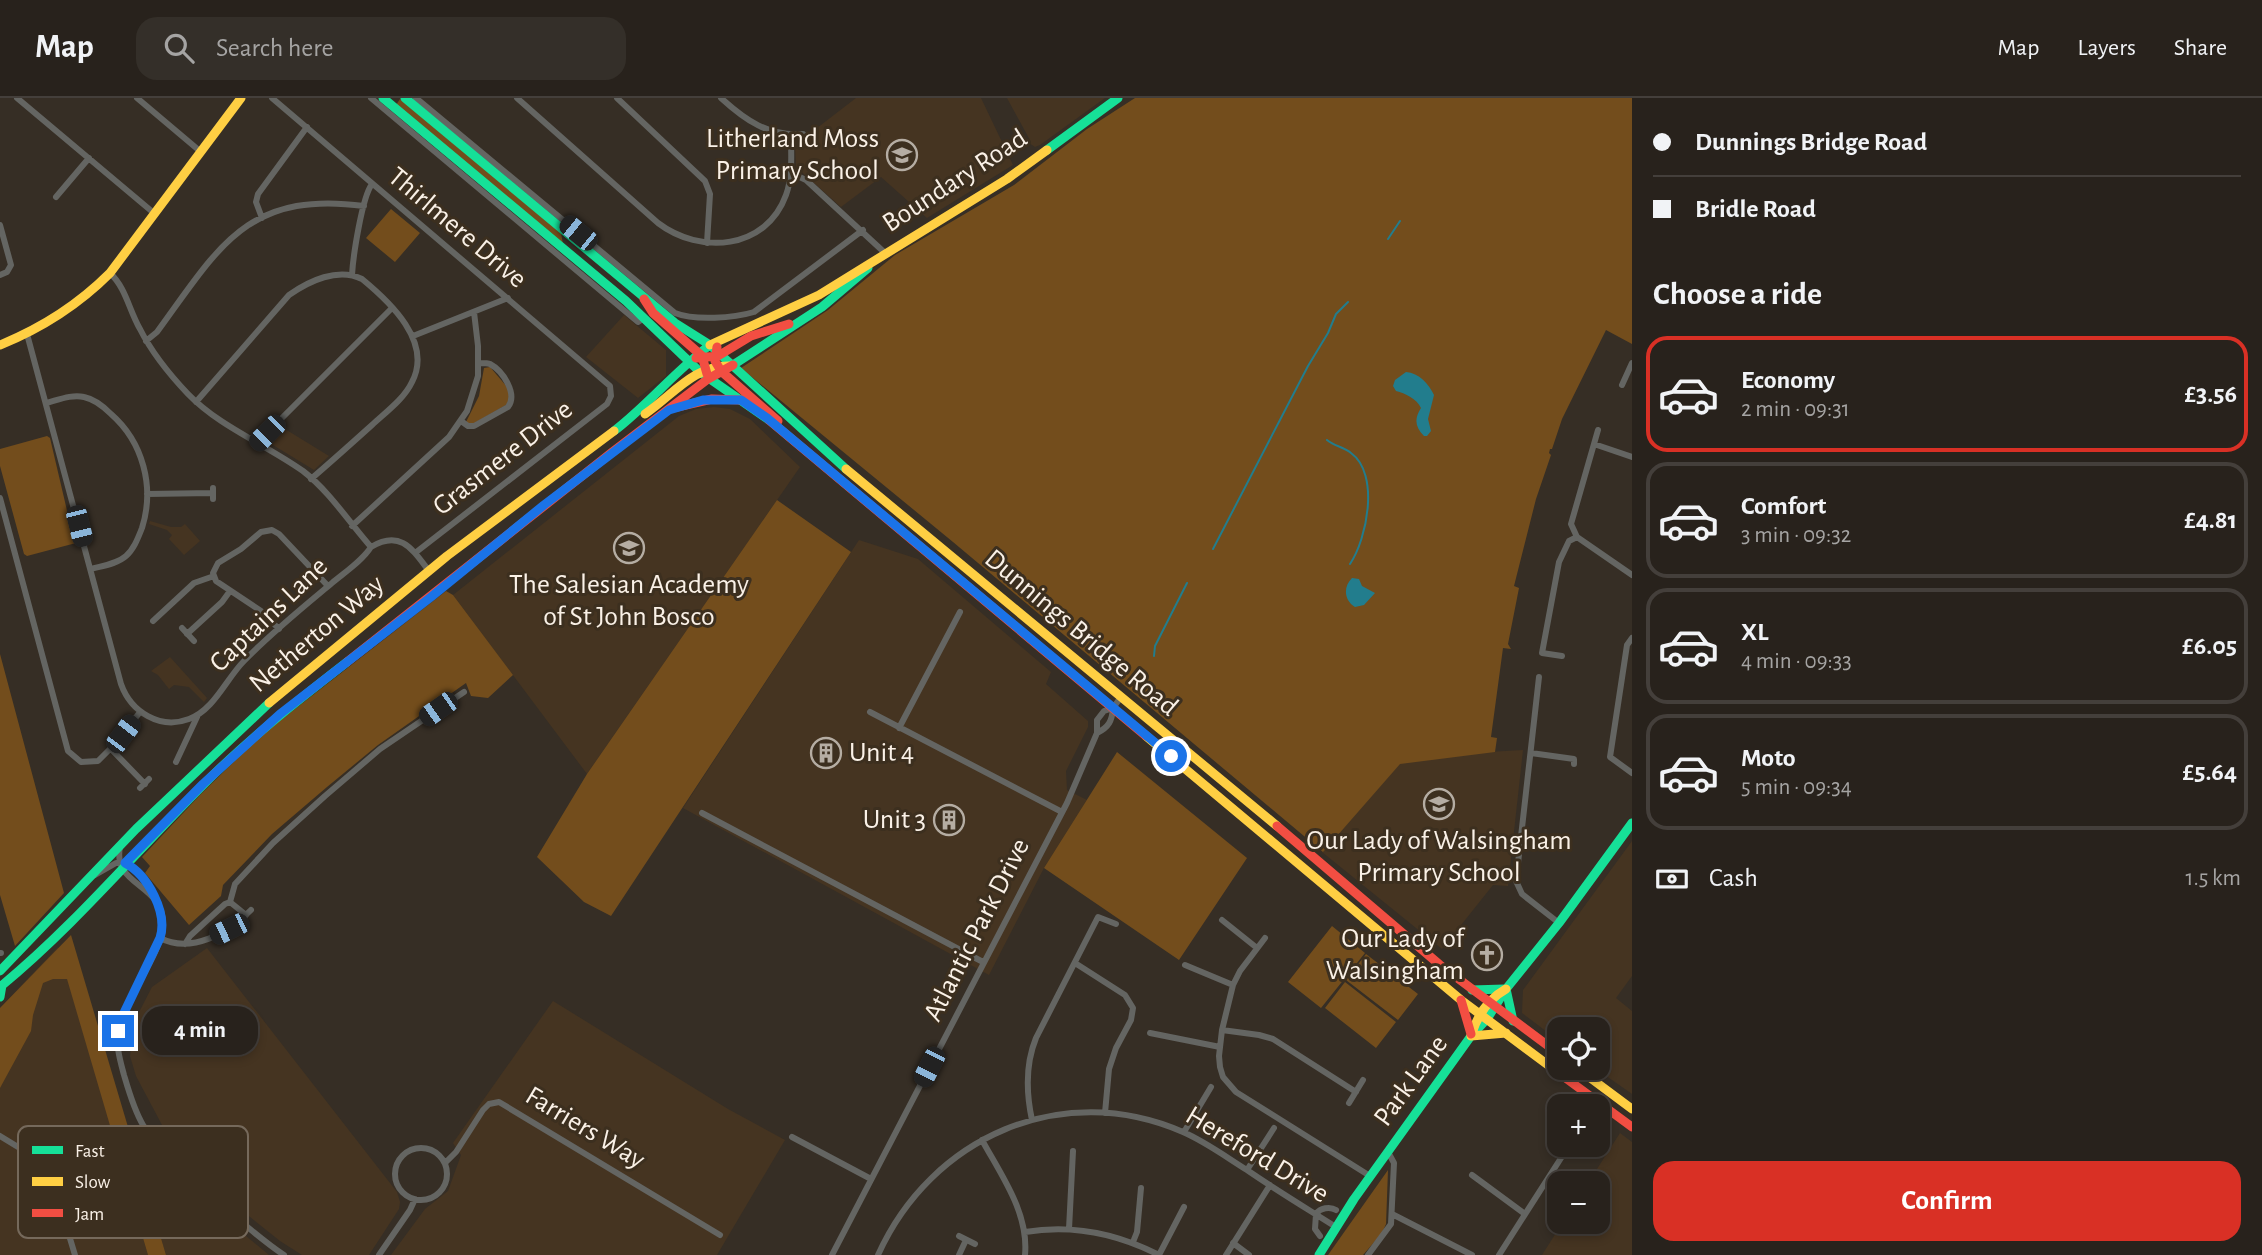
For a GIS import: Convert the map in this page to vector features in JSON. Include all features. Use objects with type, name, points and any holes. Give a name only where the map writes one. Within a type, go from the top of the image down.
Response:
[{"type":"main road","points":[[0,345],[27,334],[60,315],[84,298],[110,273],[241,98]]},
{"type":"main road","points":[[383,98],[680,351],[695,357]]},
{"type":"main road","points":[[405,98],[640,295],[722,360],[783,425],[796,444]]},
{"type":"main road","name":"Boundary Road","points":[[722,360],[727,336],[818,295],[1007,179],[1118,98]]},
{"type":"main road","name":"Boundary Road","points":[[722,360],[804,319],[845,290],[885,253]]},
{"type":"main road","points":[[640,295],[653,313],[695,357],[704,376]]},
{"type":"main road","points":[[622,424],[648,412],[704,376],[751,336],[804,319]]},
{"type":"main road","name":"Netherton Way","points":[[0,971],[185,780],[258,712],[429,571],[658,395],[695,357],[722,360]]},
{"type":"main road","name":"Dunnings Bridge Road","points":[[695,357],[704,376],[741,400],[1398,927],[1472,990],[1478,1003],[1488,1010],[1506,1034],[1631,1125]]},
{"type":"main road","name":"Dunnings Bridge Road","points":[[722,360],[837,463],[900,512],[1100,679],[1117,702],[1461,1000],[1513,1021],[1547,1045]]},
{"type":"main road","name":"Netherton Way","points":[[1,986],[46,948],[122,864],[203,784],[280,714],[544,505],[669,410],[704,376]]},
{"type":"main road","points":[[669,410],[703,400],[741,400]]},
{"type":"main road","name":"Park Lane","points":[[1319,1255],[1370,1176],[1471,1036],[1495,994],[1506,989],[1559,923],[1632,822]]},
{"type":"main road","points":[[0,997],[1,986]]},
{"type":"main road","points":[[1472,990],[1506,989],[1513,1021]]},
{"type":"main road","points":[[1461,1000],[1471,1036],[1506,1034]]},
{"type":"main road","points":[[1593,1080],[1632,1109]]},
{"type":"street","points":[[16,98],[155,214]]},
{"type":"street","points":[[137,98],[201,152]]},
{"type":"street","name":"Thirlmere Drive","points":[[272,98],[606,380],[611,392]]},
{"type":"street","points":[[371,98],[638,322],[644,318]]},
{"type":"street","points":[[416,98],[675,313],[687,318],[740,317],[754,312],[863,230]]},
{"type":"street","points":[[517,98],[665,228],[690,241],[707,243],[738,240],[765,226],[779,210],[787,194],[791,173],[791,135]]},
{"type":"street","points":[[617,98],[705,181],[710,194],[707,243]]},
{"type":"street","points":[[721,98],[757,127],[791,135],[803,134]]},
{"type":"street","points":[[262,218],[256,202],[258,194],[307,127]]},
{"type":"street","points":[[56,197],[89,158]]},
{"type":"street","points":[[791,173],[806,180],[885,253]]},
{"type":"street","points":[[352,275],[364,206],[372,184]]},
{"type":"street","points":[[146,341],[157,332],[219,248],[242,229],[290,208],[312,204],[364,206]]},
{"type":"street","points":[[0,225],[11,265],[7,272],[0,275]]},
{"type":"street","points":[[110,273],[121,285],[146,341],[167,370],[196,402],[214,417],[312,479],[371,547],[383,541],[396,540],[407,545],[429,571]]},
{"type":"street","points":[[196,402],[289,295],[319,279],[352,275],[366,283],[408,326],[418,360],[415,375],[390,409],[312,479]]},
{"type":"street","points":[[413,336],[508,298]]},
{"type":"street","points":[[257,443],[391,309]]},
{"type":"street","points":[[352,526],[449,437],[461,421],[475,390],[479,363],[474,312]]},
{"type":"street","points":[[27,334],[123,690],[132,705],[157,720],[182,721],[198,715]]},
{"type":"street","points":[[461,421],[468,426],[474,426],[512,402],[511,388],[494,367],[479,363]]},
{"type":"street","points":[[1622,385],[1632,363]]},
{"type":"street","name":"Grasmere Drive","points":[[415,553],[607,404],[611,392]]},
{"type":"street","points":[[47,403],[74,396],[94,401],[113,415],[128,432],[138,450],[146,474],[147,494],[143,524],[130,552],[118,561],[91,569]]},
{"type":"street","points":[[1598,430],[1572,524],[1577,537],[1632,575]]},
{"type":"street","points":[[1594,444],[1632,457]]},
{"type":"street","points":[[147,494],[213,493]]},
{"type":"street","points":[[0,498],[68,751],[77,760],[89,763],[98,761],[140,712]]},
{"type":"street","points":[[279,629],[261,611],[219,584],[214,576],[218,563],[269,529],[279,534],[328,586]]},
{"type":"street","points":[[1562,656],[1542,653],[1559,562],[1569,541],[1577,537]]},
{"type":"street","name":"Captains Lane","points":[[176,762],[198,715],[243,662],[371,547]]},
{"type":"street","points":[[153,621],[194,583],[214,576]]},
{"type":"street","points":[[194,641],[184,631],[222,602],[230,592]]},
{"type":"street","points":[[899,727],[960,612]]},
{"type":"street","points":[[161,613],[169,621]]},
{"type":"street","points":[[1632,638],[1628,645],[1609,757],[1632,773]]},
{"type":"street","points":[[1539,677],[1516,881],[1521,894],[1559,923]]},
{"type":"street","points":[[185,944],[208,918],[230,902],[235,884],[273,843],[325,796],[380,749],[464,692]]},
{"type":"street","name":"Atlantic Park Drive","points":[[1097,733],[1106,729],[1117,702]]},
{"type":"street","name":"Atlantic Park Drive","points":[[831,1255],[1062,812],[1097,733],[1097,720],[1117,702]]},
{"type":"street","points":[[870,712],[1062,812]]},
{"type":"street","points":[[111,749],[145,784]]},
{"type":"street","points":[[1531,753],[1574,759],[1574,764]]},
{"type":"street","points":[[702,813],[983,962]]},
{"type":"street","points":[[120,846],[122,864],[137,885],[151,893],[162,912],[163,928],[160,938],[122,1017],[117,1037],[123,1071],[136,1112],[145,1126]]},
{"type":"street","points":[[91,876],[122,864]]},
{"type":"street","points":[[160,938],[171,943],[185,944],[215,936],[229,929],[249,913],[230,902]]},
{"type":"street","points":[[1032,1120],[1027,1092],[1031,1049],[1098,917],[1115,924]]},
{"type":"street","points":[[1222,920],[1257,948]]},
{"type":"street","points":[[1265,938],[1233,985],[1219,1056],[1223,1077],[1236,1091],[1370,1176]]},
{"type":"street","points":[[1075,963],[1125,995],[1133,1008],[1131,1020],[1116,1048],[1109,1069],[1105,1113]]},
{"type":"street","points":[[1185,965],[1233,985]]},
{"type":"street","points":[[1222,1030],[1273,1039],[1356,1092]]},
{"type":"street","points":[[1150,1033],[1220,1047]]},
{"type":"street","points":[[1349,1103],[1363,1080]]},
{"type":"street","points":[[1184,1132],[1211,1087]]},
{"type":"street","name":"Farriers Way","points":[[445,1163],[456,1152],[483,1110],[489,1104],[499,1102],[720,1235]]},
{"type":"street","name":"Hereford Drive","points":[[878,1255],[896,1219],[924,1184],[958,1155],[982,1140],[1032,1120],[1068,1114],[1105,1113],[1138,1117],[1184,1132],[1336,1227]]},
{"type":"street","points":[[1247,1170],[1274,1128]]},
{"type":"street","points":[[0,1136],[18,1147]]},
{"type":"street","points":[[792,1137],[871,1179]]},
{"type":"street","points":[[982,1140],[1017,1207],[1025,1232],[1025,1255]]},
{"type":"street","points":[[416,1148],[426,1148],[441,1156],[448,1173],[443,1188],[429,1199],[415,1199],[406,1195],[397,1183],[396,1170],[400,1158],[416,1148]]},
{"type":"street","points":[[1069,1229],[1073,1151]]},
{"type":"street","name":"Park Lane","points":[[1368,1255],[1389,1230],[1394,1163],[1388,1152]]},
{"type":"street","points":[[1499,1255],[1562,1157]]},
{"type":"street","points":[[1472,1175],[1525,1214]]},
{"type":"street","points":[[1226,1255],[1270,1185]]},
{"type":"street","points":[[1133,1242],[1137,1232],[1141,1188]]},
{"type":"street","points":[[379,1255],[415,1199]]},
{"type":"street","points":[[1025,1232],[1069,1229],[1110,1234],[1159,1255],[1184,1207]]},
{"type":"street","points":[[1320,1236],[1315,1229],[1316,1214],[1329,1208],[1336,1210]]},
{"type":"street","points":[[1392,1214],[1472,1255]]},
{"type":"street","points":[[248,1225],[284,1255]]},
{"type":"street","points":[[959,1236],[975,1244]]},
{"type":"street","points":[[70,1238],[75,1255]]},
{"type":"street","points":[[959,1255],[966,1240]]},
{"type":"street","points":[[1233,1243],[1249,1255]]},
{"type":"shaded area","name":"Litherland Moss Primary School","points":[[856,98],[981,98],[1013,165],[927,218],[881,177],[841,207],[796,167],[795,145]]},
{"type":"shaded area","points":[[1007,98],[1105,98],[1035,147],[1029,143],[1031,142]]},
{"type":"shaded area","points":[[1135,98],[1632,98],[1632,344],[1606,330],[1550,449],[1551,455],[1536,499],[1514,586],[1519,588],[1508,644],[1511,649],[1503,648],[1491,737],[1497,738],[1495,752],[1400,764],[1323,852],[741,368],[828,310],[895,255],[1014,185],[1087,129]]},
{"type":"shaded area","points":[[400,99],[561,233],[563,244],[396,105]]},
{"type":"shaded area","points":[[391,209],[420,233],[395,262],[366,238]]},
{"type":"shaded area","points":[[624,315],[666,350],[666,376],[638,398],[586,357]]},
{"type":"shaded area","points":[[490,367],[508,388],[511,397],[506,405],[471,425],[466,422],[479,396],[484,368]]},
{"type":"shaded area","name":"The Salesian Academy of St John Bosco","points":[[696,409],[730,409],[750,419],[800,467],[587,774],[453,595],[679,416]]},
{"type":"shaded area","points":[[282,426],[329,456],[314,470],[268,442]]},
{"type":"shaded area","points":[[47,436],[50,438],[76,543],[27,556],[24,554],[0,466],[0,449]]},
{"type":"shaded area","points":[[777,500],[851,552],[611,916],[584,902],[537,857],[587,774]]},
{"type":"shaded area","points":[[150,521],[171,527],[185,524],[200,541],[184,555],[169,539],[172,535],[167,530],[149,524]]},
{"type":"shaded area","points":[[859,540],[918,559],[1051,672],[1046,684],[1088,721],[1088,727],[1066,771],[1067,790],[1087,800],[1044,868],[989,975],[683,808]]},
{"type":"shaded area","points":[[446,591],[453,595],[513,675],[488,698],[471,696],[466,683],[378,745],[272,834],[223,885],[221,896],[189,925],[145,873],[150,866],[142,857],[258,738]]},
{"type":"shaded area","points":[[0,654],[64,893],[15,946],[0,895]]},
{"type":"shaded area","points":[[170,657],[207,698],[204,702],[189,687],[174,685],[169,689],[158,675],[151,671]]},
{"type":"shaded area","name":"Our Lady of Walsingham Primary School","points":[[1523,750],[1508,886],[1493,885],[1442,949],[1322,852],[1400,757]]},
{"type":"shaded area","points":[[1117,752],[1247,858],[1179,960],[1044,868]]},
{"type":"shaded area","points":[[1632,841],[1632,976],[1616,998],[1632,1011],[1632,1094],[1610,1079],[1610,1017],[1547,1017],[1547,1032],[1522,1013],[1523,990]]},
{"type":"shaded area","points":[[1332,926],[1365,953],[1321,1008],[1288,982]]},
{"type":"shaded area","points":[[71,935],[128,1126],[110,1126],[67,979],[53,979],[43,983],[31,1031],[0,1088],[0,1008]]},
{"type":"shaded area","points":[[58,947],[111,1126],[18,1126],[18,1238],[143,1238],[148,1255],[0,1255],[0,1008]]},
{"type":"shaded area","points":[[207,948],[397,1192],[399,1209],[369,1255],[302,1255],[248,1215],[248,1126],[162,1125],[136,1076],[130,1056],[135,1020],[152,987]]},
{"type":"shaded area","points":[[1366,954],[1418,994],[1398,1020],[1346,980]]},
{"type":"shaded area","points":[[1345,982],[1396,1022],[1376,1048],[1325,1008]]},
{"type":"shaded area","points":[[553,1001],[728,1109],[785,1140],[717,1255],[391,1255],[425,1209],[448,1191],[461,1155],[453,1143]]},
{"type":"shaded area","points":[[1620,1133],[1632,1142],[1632,1255],[1542,1255],[1555,1234],[1610,1234],[1610,1171],[1596,1171],[1605,1157],[1610,1157],[1610,1149]]},
{"type":"shaded area","points":[[1388,1170],[1386,1224],[1382,1233],[1363,1255],[1328,1255]]},
{"type":"shaded area","points":[[143,1238],[161,1238],[166,1255],[148,1255]]},
{"type":"shaded area","points":[[161,1238],[248,1238],[269,1255],[166,1255]]},
{"type":"water","points":[[1406,372],[1423,380],[1434,395],[1428,419],[1431,431],[1427,436],[1424,436],[1417,426],[1416,419],[1421,408],[1417,402],[1396,391],[1393,386],[1395,380]]},
{"type":"water","points":[[1352,578],[1359,579],[1362,586],[1375,593],[1364,605],[1355,607],[1347,597],[1347,585]]},
{"type":"waterway","points":[[1388,239],[1400,221]]},
{"type":"waterway","points":[[1213,549],[1336,314],[1348,302]]},
{"type":"waterway","points":[[1327,440],[1351,453],[1360,463],[1368,491],[1365,523],[1350,564]]},
{"type":"waterway","points":[[1154,656],[1155,646],[1187,583]]},
{"type":"traffic: fast","points":[[383,98],[626,301],[700,372],[769,420]]},
{"type":"traffic: fast","points":[[405,98],[675,323],[710,345],[846,469]]},
{"type":"traffic: fast","points":[[1047,150],[1118,98]]},
{"type":"traffic: fast","points":[[733,365],[822,307],[868,268]]},
{"type":"traffic: fast","points":[[614,431],[710,345]]},
{"type":"traffic: fast","points":[[0,987],[78,915],[218,770],[272,722],[347,662]]},
{"type":"traffic: fast","points":[[0,971],[136,829],[269,703]]},
{"type":"traffic: fast","points":[[1319,1255],[1354,1199],[1471,1036],[1487,1019],[1506,989],[1559,923],[1632,823]]},
{"type":"traffic: fast","points":[[0,997],[2,985]]},
{"type":"traffic: fast","points":[[1472,990],[1504,989]]},
{"type":"traffic: fast","points":[[1506,989],[1513,1021]]},
{"type":"traffic: slow","points":[[0,345],[59,315],[110,273],[241,98]]},
{"type":"traffic: slow","points":[[710,345],[819,295],[1007,179],[1047,150]]},
{"type":"traffic: slow","points":[[645,414],[684,382],[705,370],[730,366]]},
{"type":"traffic: slow","points":[[269,703],[447,556],[614,431]]},
{"type":"traffic: slow","points":[[846,469],[1277,826]]},
{"type":"traffic: slow","points":[[1146,736],[1461,1000],[1547,1064]]},
{"type":"traffic: slow","points":[[1471,1036],[1484,1009],[1506,989]]},
{"type":"traffic: slow","points":[[1471,1036],[1506,1033]]},
{"type":"traffic: slow","points":[[1593,1080],[1632,1109]]},
{"type":"traffic: jam","points":[[644,299],[653,313],[702,356],[707,374]]},
{"type":"traffic: jam","points":[[696,358],[718,356],[751,336],[789,324]]},
{"type":"traffic: jam","points":[[717,347],[715,361],[721,371],[778,421]]},
{"type":"traffic: jam","points":[[347,662],[611,453],[708,379],[733,365]]},
{"type":"traffic: jam","points":[[677,407],[712,399],[741,400]]},
{"type":"traffic: jam","points":[[769,420],[1146,736]]},
{"type":"traffic: jam","points":[[1277,826],[1440,965],[1547,1045]]},
{"type":"traffic: jam","points":[[1461,1000],[1471,1034]]},
{"type":"traffic: jam","points":[[1568,1080],[1632,1127]]},
{"type":"place","name":"Litherland Moss Primary School","points":[[902,155]]},
{"type":"place","name":"The Salesian Academy of St John Bosco","points":[[629,548]]},
{"type":"place","name":"Unit 4","points":[[826,753]]},
{"type":"place","name":"Our Lady of Walsingham Primary School","points":[[1439,804]]},
{"type":"place","name":"Unit 3","points":[[949,820]]},
{"type":"place","name":"Our Lady of Walsingham","points":[[1487,955]]},
{"type":"route","points":[[118,1031],[163,928],[159,906],[144,878],[125,863],[203,784],[280,714],[611,453],[669,410],[696,401],[741,400],[767,418],[1171,756]]}]
